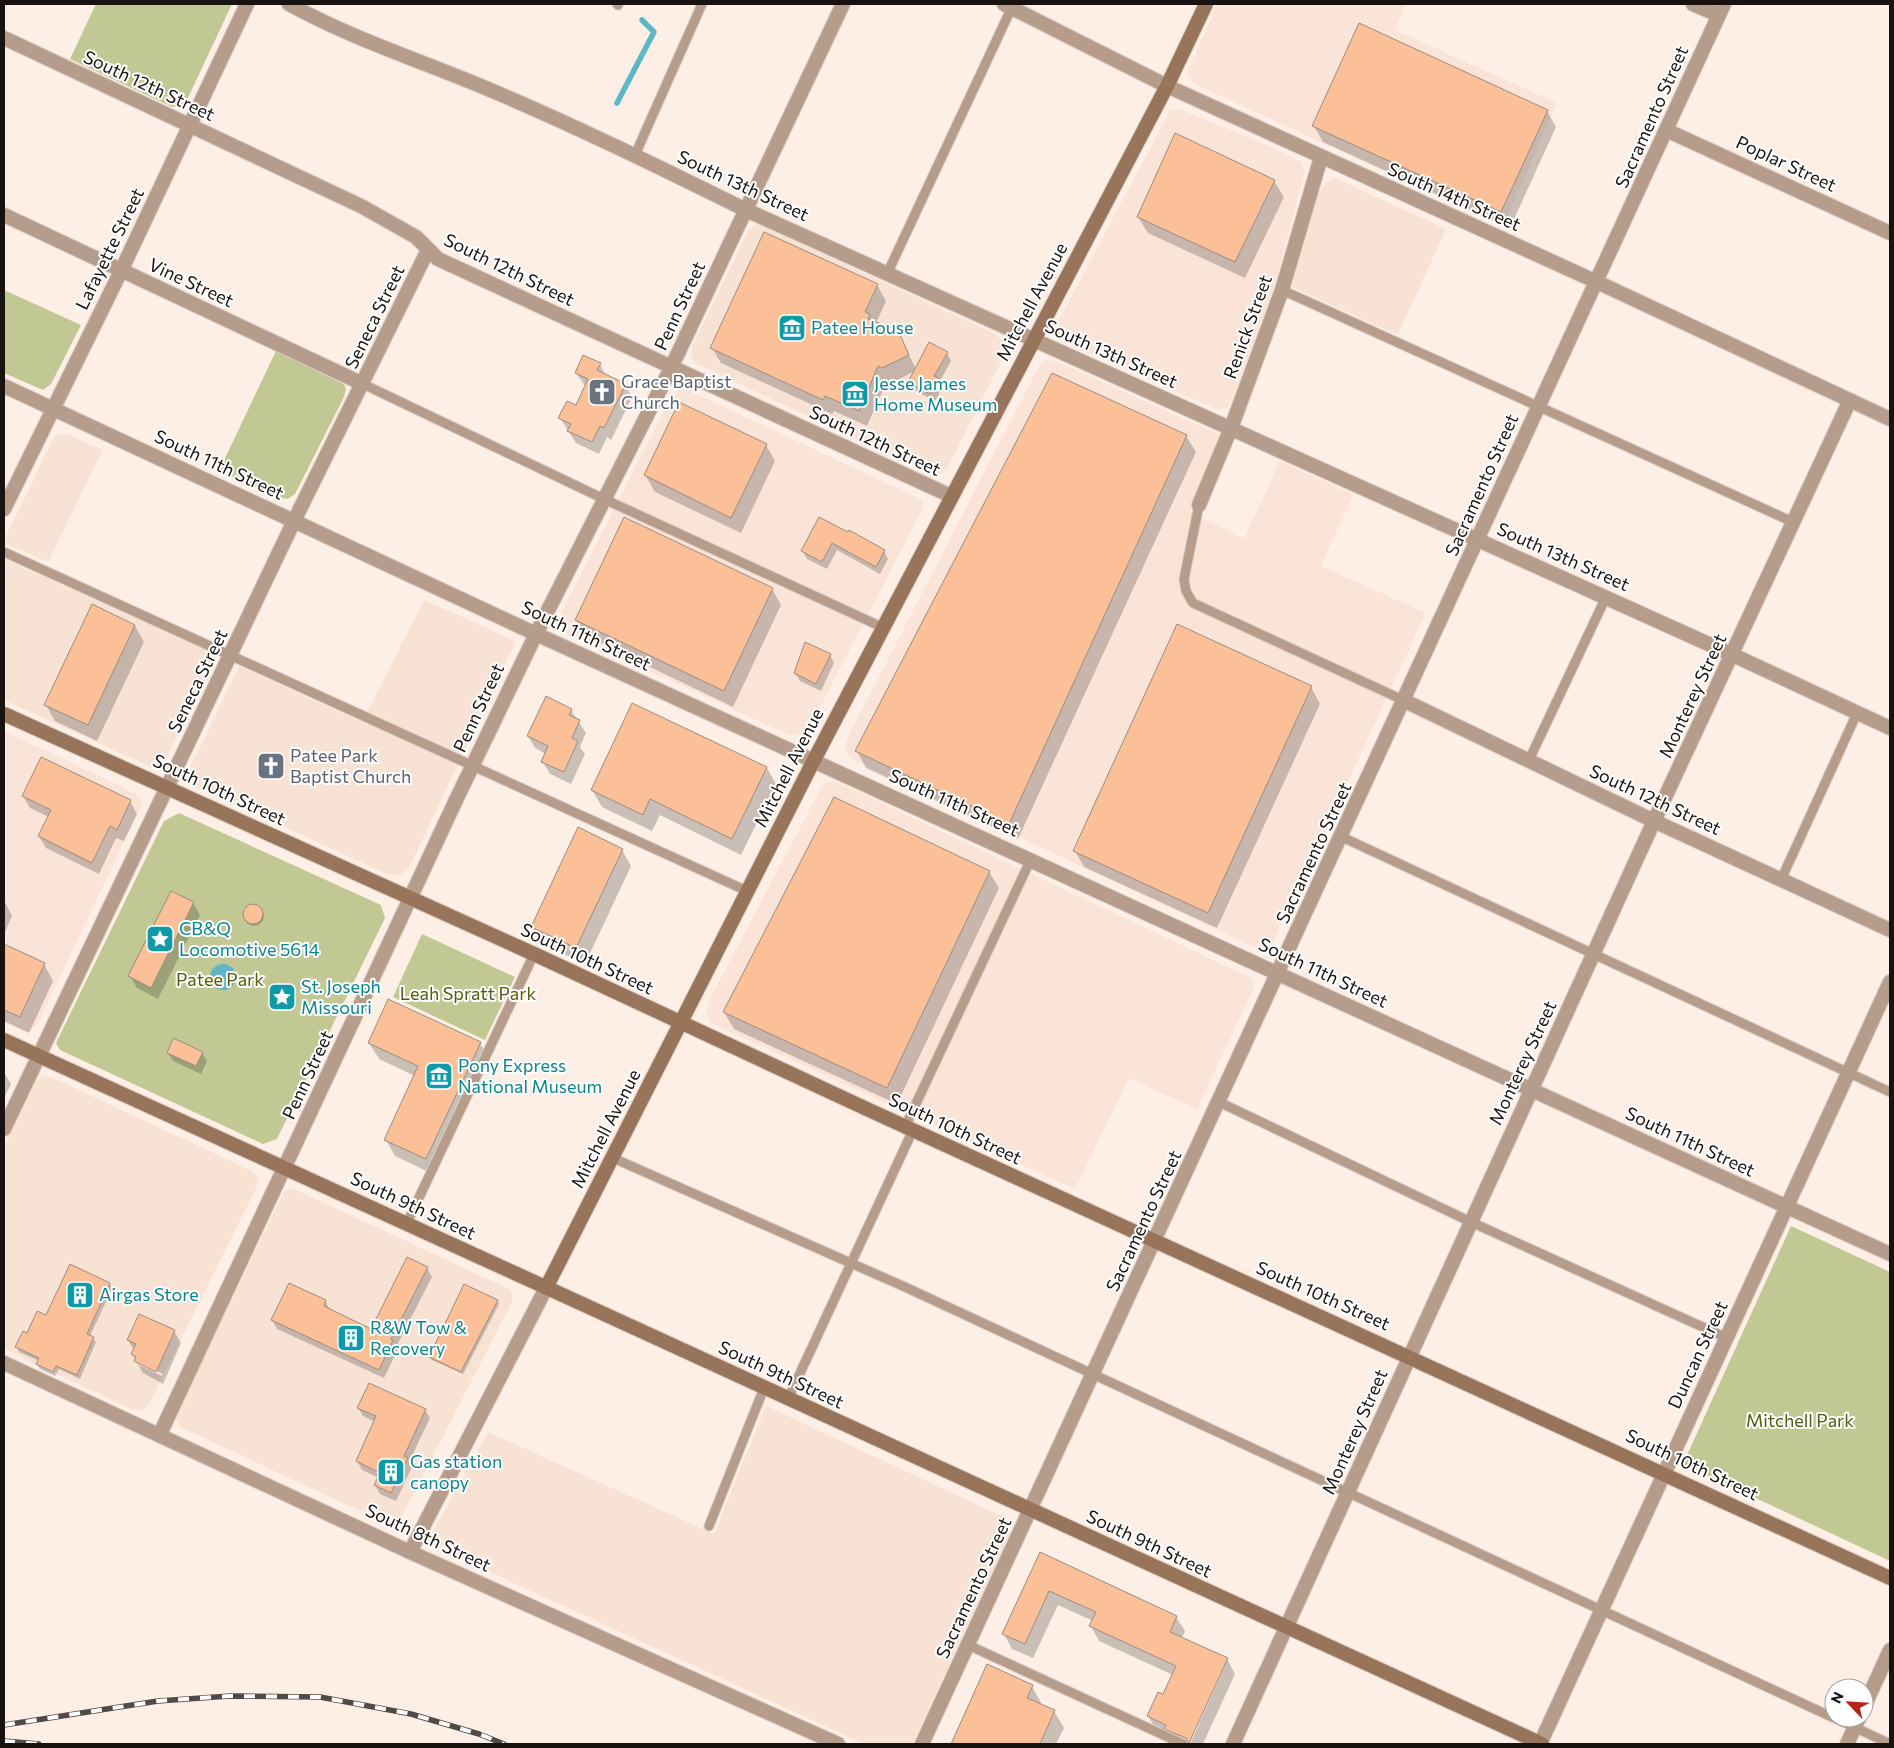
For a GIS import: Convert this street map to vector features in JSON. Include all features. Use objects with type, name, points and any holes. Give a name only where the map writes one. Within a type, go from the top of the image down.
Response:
[{"type":"main road","name":"Mitchell Avenue","points":[[546,1288],[814,760],[1167,86],[1206,4]]},
{"type":"main road","name":"South 10th Street","points":[[4,714],[534,954],[909,1129],[1410,1356],[1890,1578]]},
{"type":"main road","name":"South 9th Street","points":[[4,1040],[1286,1629],[1541,1744]]},
{"type":"street","name":"Lafayette Street","points":[[4,509],[121,271],[247,4]]},
{"type":"street","name":"South 13th Street","points":[[289,4],[322,22],[488,89],[635,155],[746,210],[1478,539],[1890,728]]},
{"type":"street","name":"Penn Street","points":[[160,1434],[536,634],[672,368],[843,4]]},
{"type":"street","points":[[1693,4],[1721,10]]},
{"type":"street","name":"South 14th Street","points":[[1008,5],[1167,86],[1597,282],[1890,419]]},
{"type":"street","name":"Sacramento Street","points":[[922,1744],[1405,701],[1538,406],[1597,282],[1721,10]]},
{"type":"street","name":"South 12th Street","points":[[4,38],[361,206],[416,237],[438,259],[951,496]]},
{"type":"street","name":"Poplar Street","points":[[1666,130],[1890,233]]},
{"type":"street","name":"Renick Street","points":[[1199,505],[1231,428],[1282,290],[1320,157]]},
{"type":"street","name":"Vine Street","points":[[4,215],[363,384]]},
{"type":"street","name":"Seneca Street","points":[[4,1129],[294,521],[428,250]]},
{"type":"street","name":"South 11th Street","points":[[4,386],[536,634],[1890,1254]]},
{"type":"street","name":"Monterey Street","points":[[1233,1744],[1654,821],[1733,655],[1850,400]]},
{"type":"street","name":"South 12th Street","points":[[1405,701],[1654,821],[1890,930]]},
{"type":"street","name":"Duncan Street","points":[[1541,1744],[1890,982]]},
{"type":"street","name":"Mitchell Avenue","points":[[410,1552],[546,1288]]},
{"type":"street","name":"South 8th Street","points":[[4,1363],[410,1552],[838,1744]]},
{"type":"street","points":[[1874,1686],[1890,1650]]},
{"type":"street","points":[[1847,1744],[1855,1728]]},
{"type":"lane","points":[[635,155],[702,4]]},
{"type":"lane","points":[[887,274],[1008,5]]},
{"type":"lane","points":[[1282,290],[1794,522]]},
{"type":"lane","points":[[363,384],[604,499],[884,628]]},
{"type":"lane","points":[[1199,505],[1184,579],[1186,591],[1193,603],[1405,701]]},
{"type":"lane","points":[[4,552],[747,891]]},
{"type":"lane","points":[[1529,760],[1606,597]]},
{"type":"lane","points":[[1781,880],[1857,713]]},
{"type":"lane","points":[[1342,837],[1890,1092]]},
{"type":"lane","points":[[788,1399],[851,1263],[1030,859]]},
{"type":"lane","points":[[407,1224],[534,954]]},
{"type":"lane","points":[[1220,1102],[1471,1222],[1727,1338]]},
{"type":"lane","points":[[613,1158],[851,1263],[1094,1374],[1824,1713]]},
{"type":"lane","points":[[709,1526],[764,1388]]},
{"type":"lane","points":[[968,1645],[1183,1744]]},
{"type":"lane","points":[[1865,1728],[1890,1744]]},
{"type":"shaded area","points":[[1217,4],[1406,4],[1395,30],[1557,103],[1503,226],[1195,84],[1187,73]]},
{"type":"shaded area","points":[[1178,109],[1251,138],[1300,161],[1305,171],[1273,290],[1231,403],[1226,409],[1217,409],[1066,343],[1058,332],[1058,322],[1170,111]]},
{"type":"shaded area","points":[[1335,178],[1446,229],[1398,335],[1292,287],[1317,196],[1326,183]]},
{"type":"shaded area","points":[[755,225],[763,226],[991,332],[1002,340],[1006,346],[1005,354],[948,467],[941,474],[930,474],[695,363],[691,357],[692,347],[748,231]]},
{"type":"shaded area","points":[[1048,360],[1058,362],[1222,436],[1190,511],[1244,539],[1280,461],[1353,495],[1321,566],[1426,613],[1273,942],[1266,948],[1256,948],[852,759],[845,752],[846,741],[1040,364]]},
{"type":"shaded area","points":[[679,389],[686,389],[922,500],[924,506],[811,725],[801,734],[790,735],[566,633],[559,626],[561,613],[672,395]]},
{"type":"shaded area","points":[[60,433],[103,450],[48,562],[4,543],[4,540],[54,437]]},
{"type":"shaded area","points":[[4,559],[215,654],[167,757],[160,765],[151,767],[4,700]]},
{"type":"shaded area","points":[[424,600],[511,639],[515,643],[409,868],[401,875],[389,875],[193,785],[189,779],[189,770],[239,666],[362,722]]},
{"type":"shaded area","points":[[4,731],[137,794],[141,800],[141,806],[37,1025],[29,1032],[4,1023]]},
{"type":"shaded area","points":[[828,782],[837,782],[1251,978],[1254,985],[1251,993],[1197,1109],[1129,1078],[1075,1189],[711,1023],[707,1015],[708,1003],[822,786]]},
{"type":"shaded area","points":[[43,1076],[51,1077],[252,1171],[257,1177],[258,1184],[149,1404],[142,1410],[133,1410],[4,1349],[4,1147],[36,1081]]},
{"type":"shaded area","points":[[292,1188],[509,1289],[513,1295],[512,1302],[402,1516],[393,1524],[382,1521],[180,1427],[177,1420],[179,1410],[284,1191]]},
{"type":"shaded area","points":[[766,1406],[1006,1518],[1010,1534],[912,1744],[864,1744],[442,1550],[433,1540],[435,1528],[488,1432],[714,1534]]},
{"type":"green space","points":[[96,4],[232,4],[187,100],[180,106],[172,107],[70,59]]},
{"type":"green space","points":[[4,290],[81,325],[51,384],[43,390],[4,373]]},
{"type":"green space","points":[[276,351],[344,384],[346,389],[344,397],[295,494],[288,499],[281,498],[219,471]]},
{"type":"green space","name":"Patee Park","points":[[179,813],[381,905],[385,918],[277,1139],[263,1144],[60,1050],[56,1043],[164,821]]},
{"type":"green space","name":"Leah Spratt Park","points":[[422,934],[515,977],[485,1040],[393,997]]},
{"type":"green space","name":"Mitchell Park","points":[[1791,1226],[1890,1272],[1890,1561],[1683,1464]]},
{"type":"water","points":[[223,964],[232,968],[236,977],[232,986],[223,990],[214,986],[210,977],[214,968]]},
{"type":"building","points":[[1359,23],[1548,110],[1501,212],[1312,126]]},
{"type":"building","points":[[1175,133],[1275,180],[1235,262],[1137,217]]},
{"type":"building","name":"Patee House","points":[[764,232],[878,284],[865,312],[870,314],[868,319],[898,330],[909,355],[882,368],[878,366],[859,411],[825,396],[823,400],[710,348]]},
{"type":"building","points":[[929,342],[948,352],[934,376],[939,378],[930,394],[908,382]]},
{"type":"building","name":"Grace Baptist Church","points":[[583,355],[601,363],[597,370],[626,384],[604,428],[600,426],[592,442],[567,431],[571,424],[558,418],[567,401],[576,405],[588,379],[575,373]]},
{"type":"building","points":[[1052,373],[1187,435],[1009,824],[855,751]]},
{"type":"building","points":[[679,402],[767,444],[731,518],[644,475]]},
{"type":"building","points":[[624,517],[773,588],[724,691],[575,620]]},
{"type":"building","points":[[819,517],[848,532],[849,530],[885,550],[876,567],[832,543],[822,562],[801,551]]},
{"type":"building","points":[[92,604],[135,625],[88,725],[44,705]]},
{"type":"building","points":[[1177,624],[1312,686],[1208,913],[1073,851]]},
{"type":"building","points":[[805,642],[831,654],[816,684],[794,673]]},
{"type":"building","points":[[546,696],[572,709],[569,715],[580,720],[572,738],[578,741],[564,772],[541,762],[548,746],[527,736]]},
{"type":"building","points":[[632,703],[767,767],[732,839],[650,799],[643,815],[591,790]]},
{"type":"building","points":[[41,757],[131,800],[117,830],[110,826],[92,863],[38,836],[51,810],[22,796]]},
{"type":"building","points":[[834,797],[990,871],[887,1088],[723,1012]]},
{"type":"building","points":[[578,827],[623,849],[576,948],[531,927]]},
{"type":"building","points":[[171,891],[194,902],[151,988],[128,976]]},
{"type":"building","points":[[253,904],[260,907],[263,914],[260,921],[253,924],[246,921],[243,914],[246,907]]},
{"type":"building","points":[[4,944],[45,963],[20,1017],[4,1010]]},
{"type":"building","name":"Pony Express National Museum","points":[[388,999],[481,1042],[426,1159],[384,1140],[418,1066],[368,1043]]},
{"type":"building","points":[[173,1038],[203,1052],[196,1066],[167,1053]]},
{"type":"building","points":[[407,1257],[428,1267],[391,1339],[393,1340],[379,1370],[271,1320],[289,1283],[326,1300],[324,1306],[371,1329]]},
{"type":"building","points":[[70,1264],[110,1283],[87,1334],[94,1337],[77,1375],[56,1366],[53,1372],[36,1364],[39,1358],[15,1347],[23,1331],[27,1333],[37,1311],[46,1315]]},
{"type":"building","points":[[464,1284],[498,1300],[461,1372],[429,1357]]},
{"type":"building","points":[[139,1314],[175,1330],[156,1372],[134,1361],[136,1357],[131,1354],[136,1344],[127,1340]]},
{"type":"building","points":[[369,1383],[426,1409],[404,1456],[408,1458],[391,1493],[374,1485],[380,1473],[356,1461],[376,1416],[357,1408]]},
{"type":"building","points":[[1040,1552],[1177,1616],[1170,1632],[1228,1658],[1189,1743],[1186,1738],[1164,1729],[1166,1725],[1147,1716],[1158,1692],[1163,1694],[1176,1666],[1089,1626],[1096,1612],[1049,1591],[1025,1644],[1002,1634]]},
{"type":"building","points":[[987,1664],[1033,1685],[1027,1698],[1055,1710],[1040,1744],[951,1744]]},
{"type":"waterway","points":[[617,103],[654,32],[642,20]]},
{"type":"railway","points":[[4,1725],[158,1701],[230,1696],[320,1697],[411,1714],[479,1734],[504,1744]]},
{"type":"railway","points":[[4,1741],[39,1744]]},
{"type":"place","name":"Patee House","points":[[792,328]]},
{"type":"place","name":"Grace Baptist Church","points":[[602,392]]},
{"type":"place","name":"Jesse James Home Museum","points":[[855,394]]},
{"type":"place","name":"Patee Park Baptist Church","points":[[271,766]]},
{"type":"place","name":"CB&Q Locomotive 5614","points":[[160,939]]},
{"type":"place","name":"St. Joseph Missouri","points":[[282,997]]},
{"type":"place","name":"Pony Express National Museum","points":[[439,1076]]},
{"type":"place","name":"Airgas Store","points":[[80,1295]]},
{"type":"place","name":"R&W Tow & Recovery","points":[[351,1338]]},
{"type":"place","name":"Gas station canopy","points":[[391,1472]]}]
